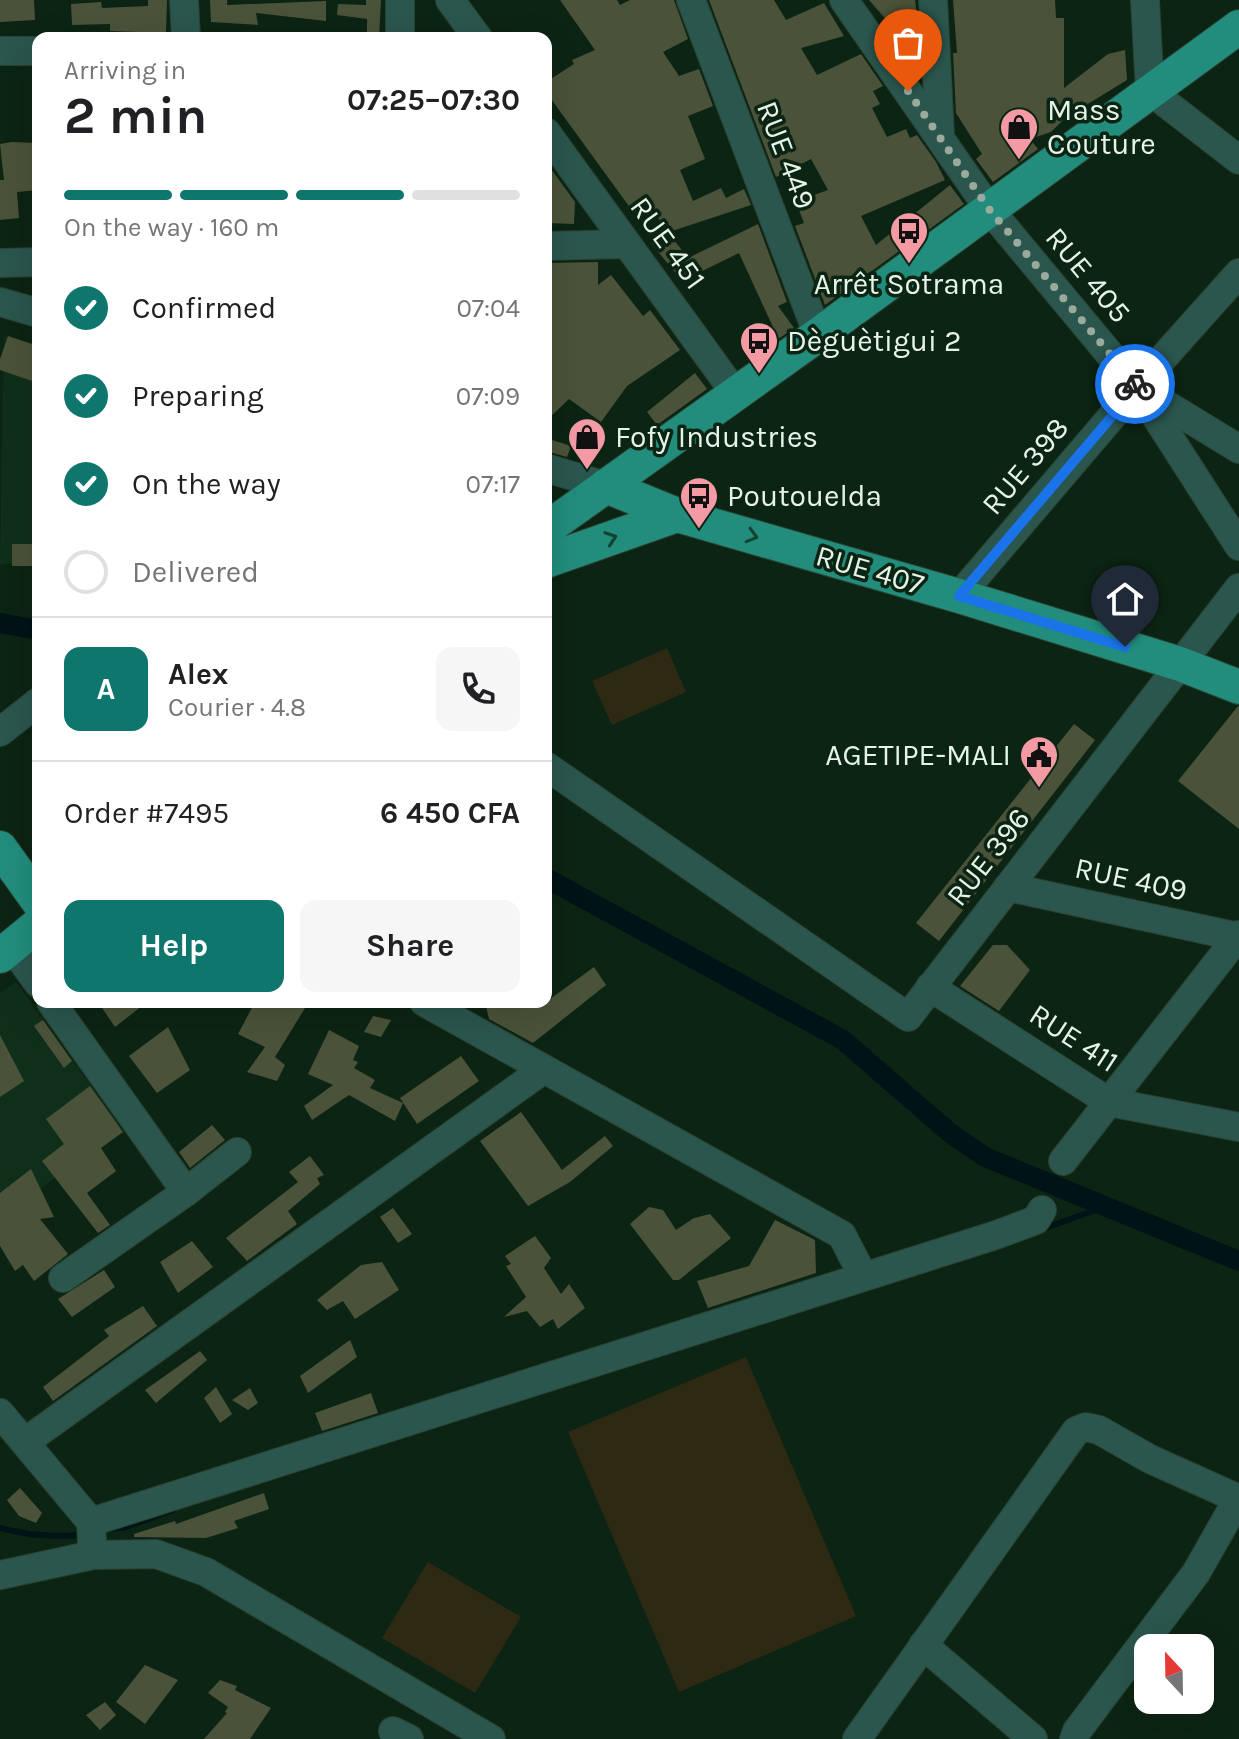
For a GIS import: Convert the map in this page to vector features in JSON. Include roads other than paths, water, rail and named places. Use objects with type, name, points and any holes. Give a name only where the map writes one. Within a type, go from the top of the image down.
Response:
[{"type":"main road","points":[[552,525],[818,335],[1239,27]]},
{"type":"main road","name":"RUE 407","points":[[606,486],[677,515],[959,596],[1180,664],[1239,687]]},
{"type":"main road","points":[[552,559],[677,515]]},
{"type":"main road","points":[[0,848],[32,893]]},
{"type":"main road","points":[[6,951],[32,930]]},
{"type":"street","points":[[184,0],[186,32]]},
{"type":"street","points":[[400,0],[400,32]]},
{"type":"street","points":[[450,0],[474,32]]},
{"type":"street","name":"RUE 449","points":[[691,0],[818,335]]},
{"type":"street","name":"RUE 405","points":[[844,0],[989,209],[1137,387],[1239,546]]},
{"type":"street","points":[[933,0],[940,137]]},
{"type":"street","points":[[1145,0],[1150,91],[1239,160]]},
{"type":"street","points":[[0,51],[32,51]]},
{"type":"street","name":"RUE 451","points":[[552,140],[735,393]]},
{"type":"street","points":[[552,246],[627,244]]},
{"type":"street","points":[[0,263],[32,262]]},
{"type":"street","name":"RUE 398","points":[[959,596],[1137,387],[1239,273]]},
{"type":"street","points":[[0,302],[32,311]]},
{"type":"street","points":[[1137,387],[1239,449]]},
{"type":"street","points":[[552,470],[606,486]]},
{"type":"street","name":"RUE 396","points":[[552,770],[908,1017],[1239,588]]},
{"type":"street","points":[[0,732],[32,707]]},
{"type":"street","name":"RUE 409","points":[[1008,887],[1239,936]]},
{"type":"street","points":[[1063,1161],[1239,936]]},
{"type":"street","points":[[6,951],[32,977]]},
{"type":"street","name":"RUE 411","points":[[930,987],[1109,1102],[1239,1127]]},
{"type":"street","points":[[55,1008],[186,1192]]},
{"type":"street","points":[[435,1008],[842,1235],[863,1276]]},
{"type":"street","points":[[25,1442],[544,1069]]},
{"type":"street","points":[[63,1278],[186,1192],[237,1152]]},
{"type":"street","points":[[91,1522],[1006,1231],[1036,1220],[1042,1210]]},
{"type":"street","points":[[0,1413],[91,1522],[93,1555]]},
{"type":"street","points":[[857,1739],[1076,1431],[1086,1427],[1099,1430],[1150,1459],[1238,1499],[1196,1573],[1074,1739]]},
{"type":"street","points":[[0,1575],[93,1555],[156,1554],[206,1572],[491,1739]]},
{"type":"street","points":[[923,1645],[1033,1739]]},
{"type":"waterway","points":[[0,623],[32,629]]},
{"type":"waterway","points":[[552,881],[843,1040],[950,1133],[985,1157],[1239,1261]]},
{"type":"waterway","points":[[1040,1230],[1104,1207]]},
{"type":"waterway","points":[[112,1529],[173,1510]]},
{"type":"waterway","points":[[0,1528],[42,1536],[85,1534]]},
{"type":"place","name":"Mass Couture","points":[[1019,161]]},
{"type":"place","name":"Arrêt Sotrama","points":[[909,265]]},
{"type":"place","name":"Dèguètigui 2","points":[[759,375]]},
{"type":"place","name":"Fofy Industries","points":[[587,471]]},
{"type":"place","name":"Poutouelda","points":[[699,530]]},
{"type":"place","name":"AGETIPE-MALI","points":[[1039,789]]}]
